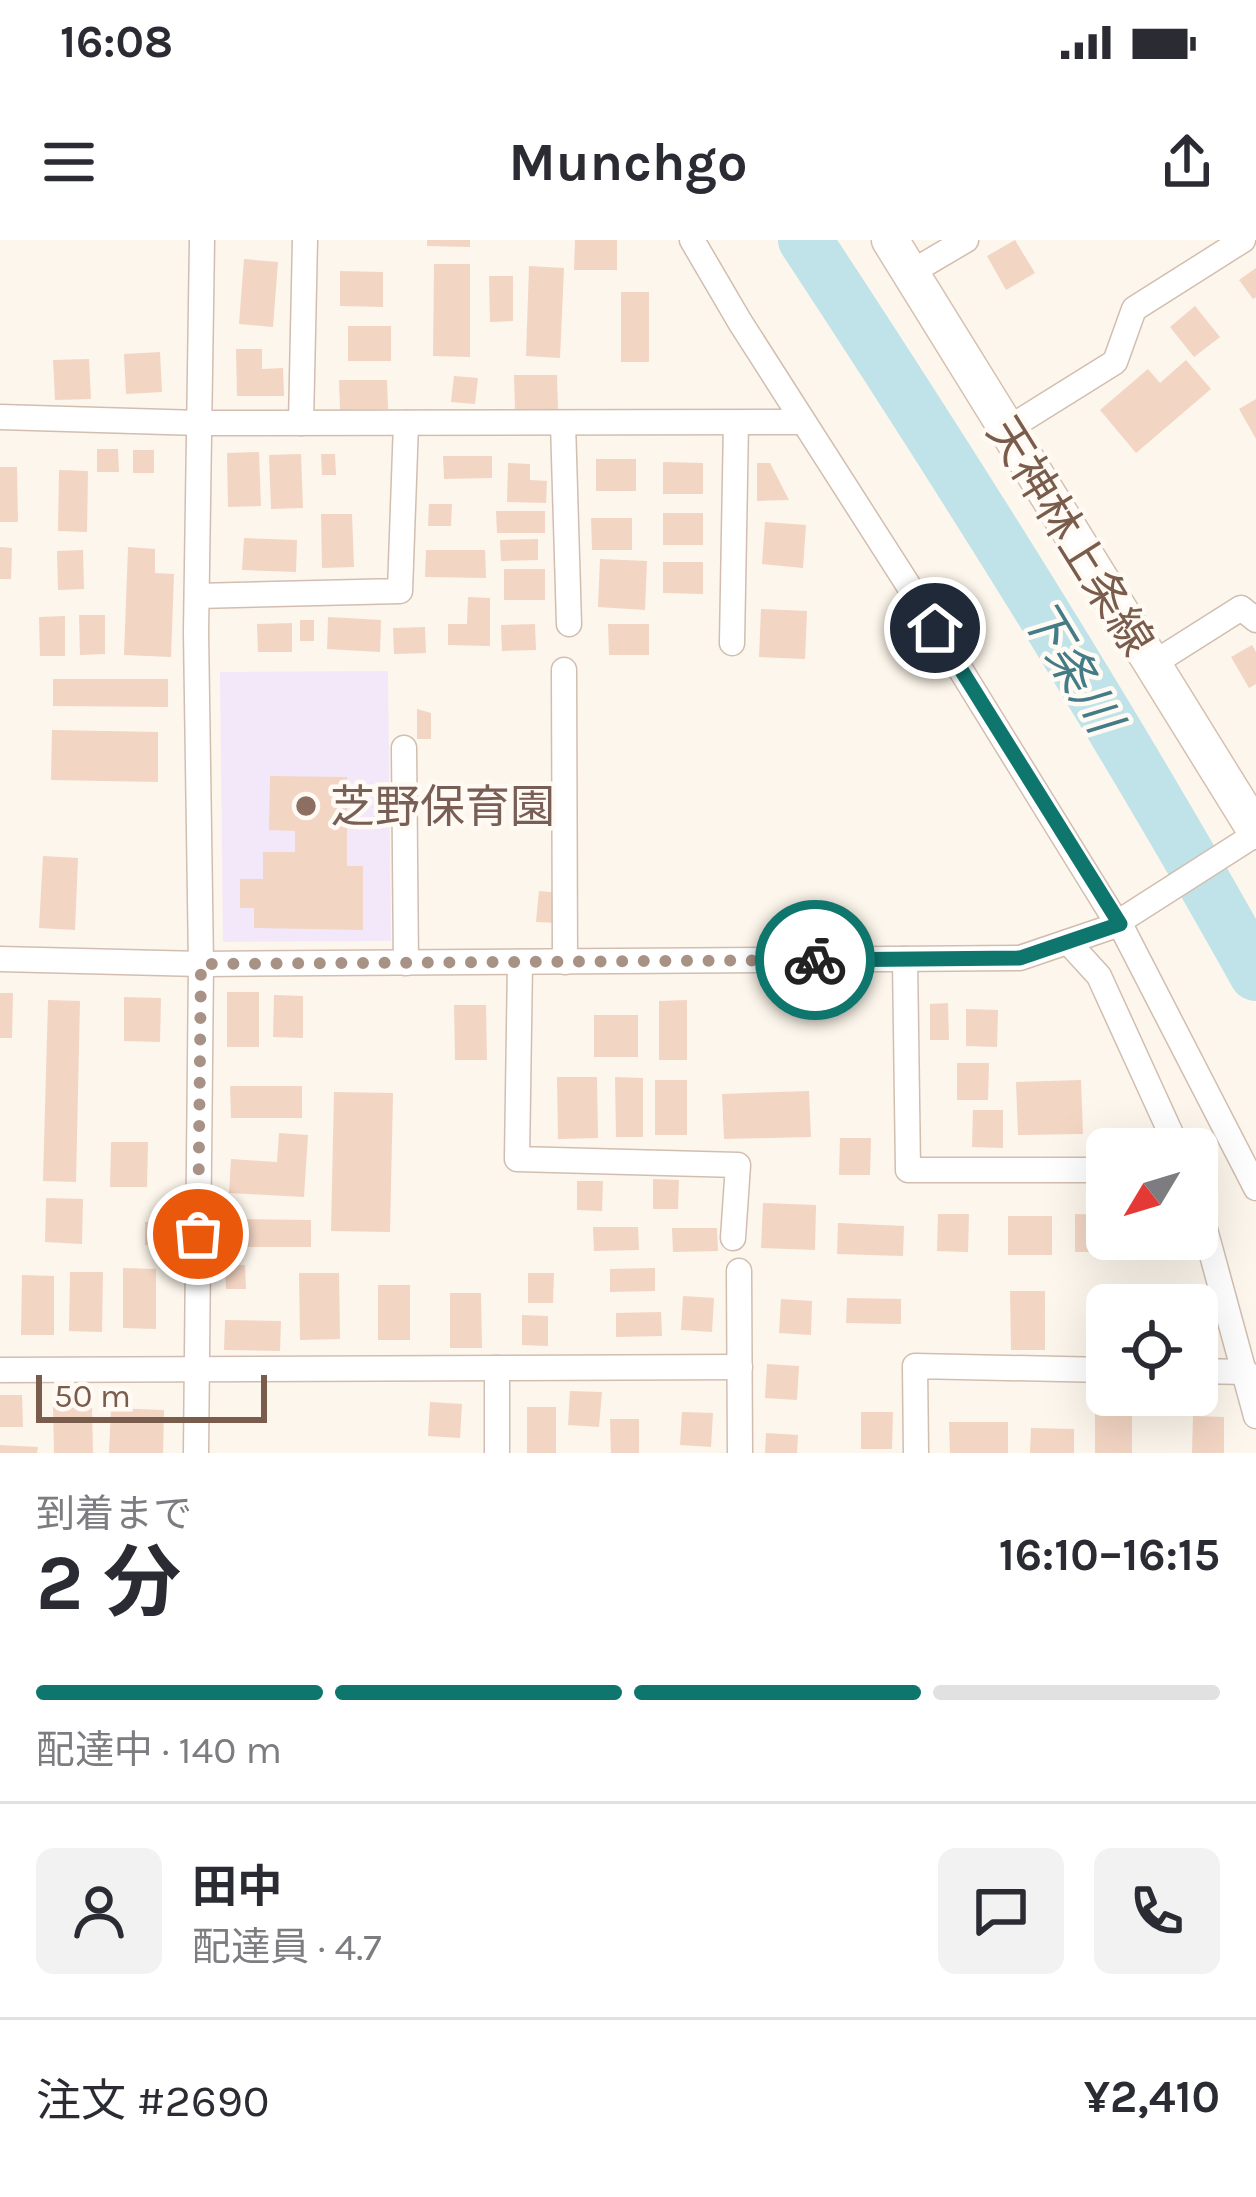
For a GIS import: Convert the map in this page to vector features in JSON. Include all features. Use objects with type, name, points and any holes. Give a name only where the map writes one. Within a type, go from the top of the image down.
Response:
[{"type":"main road","name":"天神林上条線","points":[[890,240],[1256,832]]},
{"type":"street","points":[[196,1453],[202,240]]},
{"type":"street","points":[[302,423],[305,240]]},
{"type":"street","points":[[692,240],[802,422],[1122,921],[1256,1188]]},
{"type":"street","points":[[910,273],[965,240]]},
{"type":"street","points":[[1006,430],[1115,362],[1134,310],[1243,240]]},
{"type":"street","points":[[0,417],[199,423],[802,422]]},
{"type":"street","points":[[197,596],[400,591],[406,423]]},
{"type":"street","points":[[563,423],[569,624]]},
{"type":"street","points":[[732,643],[736,423]]},
{"type":"street","points":[[1151,665],[1241,608],[1256,620]]},
{"type":"street","points":[[564,670],[565,962]]},
{"type":"street","points":[[404,748],[406,963]]},
{"type":"street","points":[[0,959],[201,964],[1020,958],[1122,921],[1256,832]]},
{"type":"street","points":[[1068,942],[1099,976],[1168,1128]]},
{"type":"street","points":[[905,959],[908,1171],[1086,1170]]},
{"type":"street","points":[[520,962],[517,1159],[738,1165],[733,1238]]},
{"type":"street","points":[[1214,1260],[1256,1416]]},
{"type":"street","points":[[740,1271],[740,1453]]},
{"type":"street","points":[[916,1453],[915,1366],[1086,1370]]},
{"type":"street","points":[[0,1370],[740,1367]]},
{"type":"street","points":[[497,1368],[497,1453]]},
{"type":"street","points":[[1218,1371],[1246,1372]]},
{"type":"shaded area","name":"芝野保育園","points":[[388,671],[391,941],[223,942],[220,672]]},
{"type":"building","points":[[427,240],[470,240],[470,247],[427,246]]},
{"type":"building","points":[[575,240],[617,240],[617,270],[574,270]]},
{"type":"building","points":[[1015,240],[1035,273],[1006,290],[987,256]]},
{"type":"building","points":[[244,259],[278,262],[273,327],[239,324]]},
{"type":"building","points":[[434,264],[470,264],[470,357],[433,356]]},
{"type":"building","points":[[529,266],[564,268],[560,358],[526,356]]},
{"type":"building","points":[[1256,268],[1256,297],[1253,299],[1239,280]]},
{"type":"building","points":[[340,271],[383,272],[383,307],[340,306]]},
{"type":"building","points":[[489,276],[513,276],[513,321],[490,322]]},
{"type":"building","points":[[621,292],[649,292],[649,362],[621,362]]},
{"type":"building","points":[[1195,306],[1220,337],[1194,357],[1170,327]]},
{"type":"building","points":[[348,326],[391,326],[391,361],[348,361]]},
{"type":"building","points":[[236,349],[262,349],[262,369],[283,368],[284,396],[237,396]]},
{"type":"building","points":[[160,352],[162,392],[126,394],[124,354]]},
{"type":"building","points":[[89,359],[91,399],[55,400],[53,360]]},
{"type":"building","points":[[1186,360],[1211,389],[1136,453],[1100,410],[1148,369],[1160,383]]},
{"type":"building","points":[[514,375],[557,375],[558,410],[515,410]]},
{"type":"building","points":[[454,376],[478,378],[475,404],[451,402]]},
{"type":"building","points":[[339,380],[387,380],[388,409],[340,410]]},
{"type":"building","points":[[1256,399],[1256,439],[1239,409]]},
{"type":"building","points":[[97,449],[118,449],[119,472],[97,472]]},
{"type":"building","points":[[133,450],[154,450],[154,473],[133,473]]},
{"type":"building","points":[[259,452],[261,506],[228,507],[227,453]]},
{"type":"building","points":[[301,454],[303,508],[271,509],[269,455]]},
{"type":"building","points":[[321,454],[335,454],[336,475],[322,475]]},
{"type":"building","points":[[443,456],[492,456],[492,478],[444,479]]},
{"type":"building","points":[[596,459],[636,459],[636,491],[596,491]]},
{"type":"building","points":[[663,462],[703,463],[703,494],[663,494]]},
{"type":"building","points":[[508,463],[530,464],[530,480],[547,481],[546,503],[507,502]]},
{"type":"building","points":[[757,463],[770,463],[789,500],[757,501]]},
{"type":"building","points":[[0,467],[17,467],[18,522],[0,522]]},
{"type":"building","points":[[59,470],[88,471],[87,532],[58,531]]},
{"type":"building","points":[[429,504],[452,504],[451,526],[428,526]]},
{"type":"building","points":[[496,511],[545,511],[545,533],[497,533]]},
{"type":"building","points":[[663,513],[703,513],[703,545],[663,545]]},
{"type":"building","points":[[321,514],[352,514],[354,567],[322,568]]},
{"type":"building","points":[[591,518],[632,518],[632,550],[592,550]]},
{"type":"building","points":[[765,522],[806,525],[803,568],[762,564]]},
{"type":"building","points":[[244,538],[297,540],[296,572],[242,570]]},
{"type":"building","points":[[538,539],[538,560],[501,561],[500,540]]},
{"type":"building","points":[[0,547],[12,548],[11,579],[0,579]]},
{"type":"building","points":[[128,547],[155,549],[155,573],[174,574],[171,657],[124,655]]},
{"type":"building","points":[[83,550],[84,589],[58,590],[57,551]]},
{"type":"building","points":[[426,550],[485,550],[486,578],[425,577]]},
{"type":"building","points":[[600,559],[647,561],[645,610],[598,607]]},
{"type":"building","points":[[663,562],[703,562],[703,594],[663,593]]},
{"type":"building","points":[[504,569],[545,569],[545,600],[504,600]]},
{"type":"building","points":[[468,597],[490,598],[490,646],[448,645],[448,624],[467,624]]},
{"type":"building","points":[[761,609],[807,611],[805,659],[759,657]]},
{"type":"building","points":[[79,615],[105,615],[105,654],[80,655]]},
{"type":"building","points":[[65,616],[65,656],[40,656],[39,617]]},
{"type":"building","points":[[328,617],[381,620],[380,652],[327,649]]},
{"type":"building","points":[[300,620],[314,620],[314,641],[300,641]]},
{"type":"building","points":[[292,623],[292,652],[258,652],[257,624]]},
{"type":"building","points":[[535,624],[536,650],[502,651],[501,625]]},
{"type":"building","points":[[608,624],[649,624],[649,655],[609,655]]},
{"type":"building","points":[[425,627],[426,653],[394,654],[393,628]]},
{"type":"building","points":[[1252,645],[1256,684],[1249,688],[1231,657]]},
{"type":"building","points":[[53,679],[168,679],[168,707],[53,706]]},
{"type":"building","points":[[417,709],[431,713],[431,739],[417,739]]},
{"type":"building","points":[[52,730],[158,732],[158,782],[51,780]]},
{"type":"building","points":[[270,776],[347,777],[347,866],[363,866],[363,930],[254,928],[254,908],[240,908],[240,879],[263,879],[263,852],[295,852],[295,831],[269,830]]},
{"type":"building","points":[[43,856],[78,858],[75,930],[39,928]]},
{"type":"building","points":[[539,891],[561,893],[559,923],[536,922]]},
{"type":"building","points":[[227,992],[259,992],[259,1047],[227,1047]]},
{"type":"building","points":[[0,993],[13,993],[12,1038],[0,1038]]},
{"type":"building","points":[[274,995],[303,996],[303,1038],[273,1037]]},
{"type":"building","points":[[124,997],[161,998],[160,1042],[124,1041]]},
{"type":"building","points":[[48,1000],[80,1001],[76,1182],[43,1181]]},
{"type":"building","points":[[687,1000],[687,1060],[659,1060],[659,1001]]},
{"type":"building","points":[[948,1003],[949,1040],[930,1040],[930,1004]]},
{"type":"building","points":[[454,1005],[486,1005],[487,1060],[455,1060]]},
{"type":"building","points":[[966,1009],[998,1010],[997,1047],[966,1046]]},
{"type":"building","points":[[594,1015],[638,1015],[638,1057],[594,1057]]},
{"type":"building","points":[[957,1063],[989,1063],[988,1100],[957,1100]]},
{"type":"building","points":[[557,1077],[597,1077],[598,1138],[558,1139]]},
{"type":"building","points":[[615,1077],[643,1078],[643,1137],[616,1137]]},
{"type":"building","points":[[655,1080],[687,1080],[687,1135],[655,1135]]},
{"type":"building","points":[[1081,1080],[1083,1134],[1018,1135],[1016,1082]]},
{"type":"building","points":[[230,1086],[302,1086],[302,1118],[231,1118]]},
{"type":"building","points":[[809,1091],[811,1137],[724,1139],[722,1094]]},
{"type":"building","points":[[334,1092],[393,1093],[390,1232],[331,1231]]},
{"type":"building","points":[[973,1110],[1003,1110],[1003,1148],[972,1147]]},
{"type":"building","points":[[279,1133],[308,1135],[304,1197],[229,1193],[231,1159],[277,1162]]},
{"type":"building","points":[[840,1138],[871,1138],[870,1175],[839,1175]]},
{"type":"building","points":[[111,1142],[148,1142],[147,1187],[110,1187]]},
{"type":"building","points":[[653,1179],[679,1180],[678,1209],[653,1209]]},
{"type":"building","points":[[577,1181],[603,1181],[602,1211],[577,1210]]},
{"type":"building","points":[[46,1198],[83,1199],[82,1244],[45,1242]]},
{"type":"building","points":[[763,1203],[816,1205],[815,1250],[761,1248]]},
{"type":"building","points":[[938,1214],[969,1214],[968,1252],[937,1251]]},
{"type":"building","points":[[1075,1214],[1086,1214],[1086,1252],[1075,1252]]},
{"type":"building","points":[[1008,1216],[1052,1216],[1052,1255],[1008,1255]]},
{"type":"building","points":[[227,1219],[311,1220],[311,1247],[227,1247]]},
{"type":"building","points":[[145,1222],[164,1222],[165,1245],[145,1245]]},
{"type":"building","points":[[838,1223],[904,1226],[903,1256],[837,1254]]},
{"type":"building","points":[[593,1227],[638,1227],[639,1250],[594,1251]]},
{"type":"building","points":[[672,1228],[717,1228],[718,1251],[673,1252]]},
{"type":"building","points":[[245,1265],[246,1289],[226,1289],[225,1266]]},
{"type":"building","points":[[123,1268],[156,1269],[156,1329],[123,1328]]},
{"type":"building","points":[[655,1268],[655,1291],[610,1292],[610,1269]]},
{"type":"building","points":[[70,1272],[103,1272],[102,1332],[69,1331]]},
{"type":"building","points":[[299,1273],[339,1273],[340,1339],[300,1340]]},
{"type":"building","points":[[528,1273],[554,1273],[553,1303],[528,1303]]},
{"type":"building","points":[[22,1275],[54,1276],[54,1335],[21,1335]]},
{"type":"building","points":[[378,1285],[410,1285],[410,1340],[378,1340]]},
{"type":"building","points":[[1010,1291],[1045,1291],[1045,1350],[1011,1350]]},
{"type":"building","points":[[450,1293],[481,1293],[482,1348],[450,1348]]},
{"type":"building","points":[[683,1296],[714,1298],[712,1332],[681,1330]]},
{"type":"building","points":[[847,1298],[901,1299],[901,1324],[846,1323]]},
{"type":"building","points":[[781,1299],[812,1301],[811,1335],[779,1333]]},
{"type":"building","points":[[661,1312],[662,1336],[616,1337],[616,1313]]},
{"type":"building","points":[[522,1315],[548,1316],[548,1346],[522,1345]]},
{"type":"building","points":[[225,1320],[281,1321],[280,1351],[224,1350]]},
{"type":"building","points":[[767,1364],[799,1366],[797,1400],[765,1398]]},
{"type":"building","points":[[570,1391],[602,1392],[599,1427],[568,1425]]},
{"type":"building","points":[[0,1395],[22,1395],[23,1427],[0,1427]]},
{"type":"building","points":[[430,1402],[462,1404],[460,1438],[428,1436]]},
{"type":"building","points":[[53,1407],[92,1408],[93,1453],[54,1453]]},
{"type":"building","points":[[527,1407],[556,1407],[556,1453],[527,1453]]},
{"type":"building","points":[[111,1408],[164,1410],[163,1453],[109,1453]]},
{"type":"building","points":[[682,1412],[713,1413],[711,1447],[680,1445]]},
{"type":"building","points":[[861,1412],[893,1412],[892,1449],[861,1449]]},
{"type":"building","points":[[1095,1416],[1132,1416],[1132,1453],[1095,1453]]},
{"type":"building","points":[[1193,1416],[1224,1417],[1224,1453],[1192,1453]]},
{"type":"building","points":[[610,1419],[639,1419],[639,1453],[611,1453]]},
{"type":"building","points":[[949,1422],[1008,1422],[1008,1453],[950,1453]]},
{"type":"building","points":[[1031,1428],[1074,1429],[1074,1453],[1030,1453]]},
{"type":"building","points":[[766,1433],[798,1435],[797,1453],[765,1453]]},
{"type":"building","points":[[0,1445],[38,1447],[37,1453],[0,1453]]},
{"type":"waterway","name":"下条川","points":[[805,240],[1037,603],[1256,974]]},
{"type":"way so far","points":[[198,1234],[201,964],[815,960]]},
{"type":"place","name":"芝野保育園","points":[[306,806]]},
{"type":"route","points":[[815,960],[1020,958],[1120,924],[935,628]]}]
